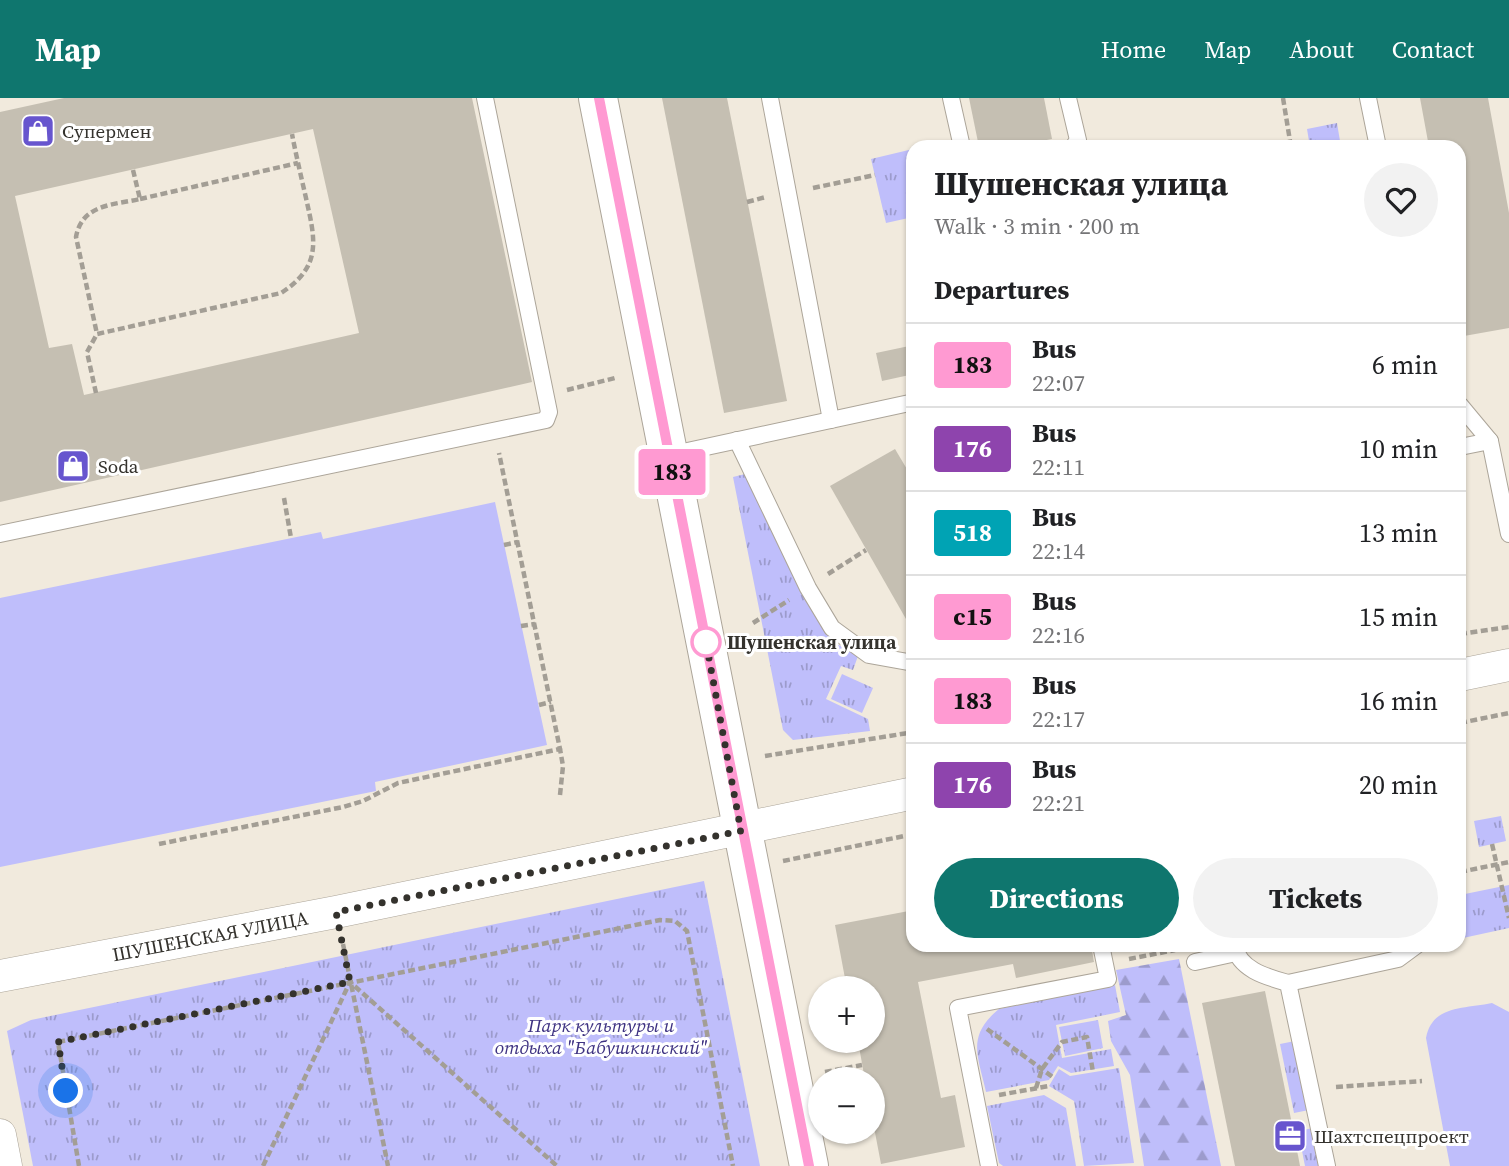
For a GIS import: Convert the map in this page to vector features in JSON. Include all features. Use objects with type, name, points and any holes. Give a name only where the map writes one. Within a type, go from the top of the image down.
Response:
[{"type":"street","points":[[598,98],[809,1166]]},
{"type":"street","points":[[1466,674],[1509,665]]},
{"type":"street","name":"ШУШЕНСКАЯ УЛИЦА","points":[[0,976],[741,831],[906,795]]},
{"type":"street","points":[[0,1135],[6,1166]]},
{"type":"lane","points":[[0,534],[546,420],[549,412],[546,395],[485,98]]},
{"type":"lane","points":[[770,98],[831,420]]},
{"type":"lane","points":[[951,98],[960,140]]},
{"type":"lane","points":[[1068,98],[1077,140]]},
{"type":"lane","points":[[1368,98],[1377,140]]},
{"type":"lane","points":[[668,455],[906,404]]},
{"type":"lane","points":[[1466,412],[1490,441],[1509,534]]},
{"type":"lane","points":[[737,440],[808,588],[832,628],[869,655],[906,662]]},
{"type":"lane","points":[[1466,445],[1490,441]]},
{"type":"lane","points":[[989,1166],[958,1008],[1108,979],[1103,952]]},
{"type":"lane","points":[[1195,962],[1226,952]]},
{"type":"lane","points":[[1238,952],[1262,976],[1288,983],[1398,959],[1408,952]]},
{"type":"lane","points":[[1288,983],[1327,1166]]},
{"type":"path","points":[[1283,98],[1291,140]]},
{"type":"path","points":[[97,334],[281,293],[294,285],[312,260],[315,239],[292,134]]},
{"type":"path","points":[[96,393],[87,352],[97,334],[76,236],[77,228],[85,215],[93,209],[298,163]]},
{"type":"path","points":[[133,170],[140,199]]},
{"type":"path","points":[[546,395],[615,378]]},
{"type":"path","points":[[495,431],[560,749],[563,766],[560,795]]},
{"type":"path","points":[[280,476],[291,538]]},
{"type":"path","points":[[504,545],[518,542]]},
{"type":"path","points":[[522,626],[535,624]]},
{"type":"path","points":[[1466,633],[1509,627]]},
{"type":"path","points":[[538,705],[551,702]]},
{"type":"path","points":[[1466,722],[1509,713]]},
{"type":"path","points":[[778,754],[906,733]]},
{"type":"path","points":[[159,844],[343,807],[363,801],[398,783],[560,749]]},
{"type":"path","points":[[782,861],[906,836]]},
{"type":"path","points":[[1492,844],[1509,919]]},
{"type":"path","points":[[1466,871],[1509,862]]},
{"type":"path","points":[[336,912],[388,1166]]},
{"type":"path","points":[[79,1166],[58,1042],[660,920],[675,921],[687,931],[733,1166]]},
{"type":"path","points":[[1105,963],[1166,952]]},
{"type":"path","points":[[264,1166],[350,982]]},
{"type":"path","points":[[350,982],[556,1166]]},
{"type":"path","points":[[958,1008],[1054,1078]]},
{"type":"path","points":[[1036,1088],[1042,1069],[1062,1042],[1087,1037],[1093,1072]]},
{"type":"path","points":[[851,1067],[862,1065]]},
{"type":"path","points":[[1310,1089],[1422,1081]]},
{"type":"path","points":[[976,1099],[1049,1086]]},
{"type":"green space","points":[[1337,123],[1340,140],[1309,140],[1307,129]]},
{"type":"green space","points":[[906,151],[906,219],[886,223],[871,159]]},
{"type":"green space","points":[[745,474],[810,608],[832,641],[858,656],[853,670],[841,666],[826,699],[868,719],[870,731],[793,740],[783,730],[733,477]]},
{"type":"green space","points":[[495,502],[547,745],[375,782],[376,791],[0,867],[0,598],[321,532],[323,539]]},
{"type":"green space","points":[[842,674],[873,688],[862,713],[831,699]]},
{"type":"green space","points":[[1501,816],[1506,841],[1479,847],[1474,821]]},
{"type":"green space","name":"Парк культуры и отдыха \"Бабушкинский\"","points":[[704,881],[760,1166],[33,1166],[7,1031],[31,1020]]},
{"type":"green space","points":[[1509,885],[1509,928],[1466,937],[1466,894]]},
{"type":"green space","points":[[1179,959],[1221,1166],[1144,1166],[1130,1075],[1111,1041],[1108,1021],[1126,1015],[1116,970]]},
{"type":"green space","points":[[1115,985],[1120,1012],[1056,1025],[1062,1058],[1111,1049],[1114,1066],[1071,1073],[1058,1066],[1049,1080],[986,1092],[978,1057],[978,1038],[982,1028],[999,1009]]},
{"type":"green space","points":[[1492,1003],[1509,1012],[1509,1166],[1450,1166],[1426,1038],[1429,1027],[1442,1014]]},
{"type":"green space","points":[[1098,1020],[1103,1048],[1065,1056],[1059,1027]]},
{"type":"green space","points":[[1295,1041],[1309,1110],[1294,1113],[1280,1044]]},
{"type":"green space","points":[[1119,1068],[1134,1163],[1084,1166],[1074,1101],[1049,1086],[1059,1069],[1070,1076]]},
{"type":"green space","points":[[1044,1095],[1066,1108],[1076,1166],[1003,1166],[999,1163],[987,1106]]},
{"type":"green space","points":[[1313,1128],[1320,1166],[1305,1166],[1298,1131]]},
{"type":"building","points":[[64,98],[472,98],[532,382],[0,502],[0,112]],"holes":[[[313,129],[359,333],[84,395],[72,344],[49,348],[15,196]]]},
{"type":"building","points":[[662,98],[727,98],[787,401],[724,413]]},
{"type":"building","points":[[969,98],[1044,98],[1052,139],[978,140]]},
{"type":"building","points":[[1420,98],[1488,98],[1509,213],[1509,328],[1466,336],[1466,140],[1428,140]]},
{"type":"building","points":[[906,347],[906,376],[882,381],[876,353]]},
{"type":"building","points":[[895,449],[906,468],[906,619],[830,486]]},
{"type":"building","points":[[906,912],[906,952],[1092,952],[1094,962],[1016,978],[1013,964],[918,982],[941,1098],[955,1095],[965,1147],[881,1164],[877,1144],[885,1144],[885,1067],[863,1067],[860,1053],[885,1053],[885,976],[845,976],[835,925]]},
{"type":"building","points":[[1265,991],[1300,1166],[1235,1166],[1202,1003]]},
{"type":"bus line","name":"183","points":[[599,98],[809,1166]]},
{"type":"place","name":"Супермен","points":[[38,131]]},
{"type":"place","name":"Soda","points":[[73,466]]},
{"type":"place","name":"Шушенская улица","points":[[706,642]]},
{"type":"place","name":"Шахтспецпроект","points":[[1290,1136]]},
{"type":"route","points":[[66,1091],[58,1042],[350,982],[336,912],[741,831],[706,642]]}]
